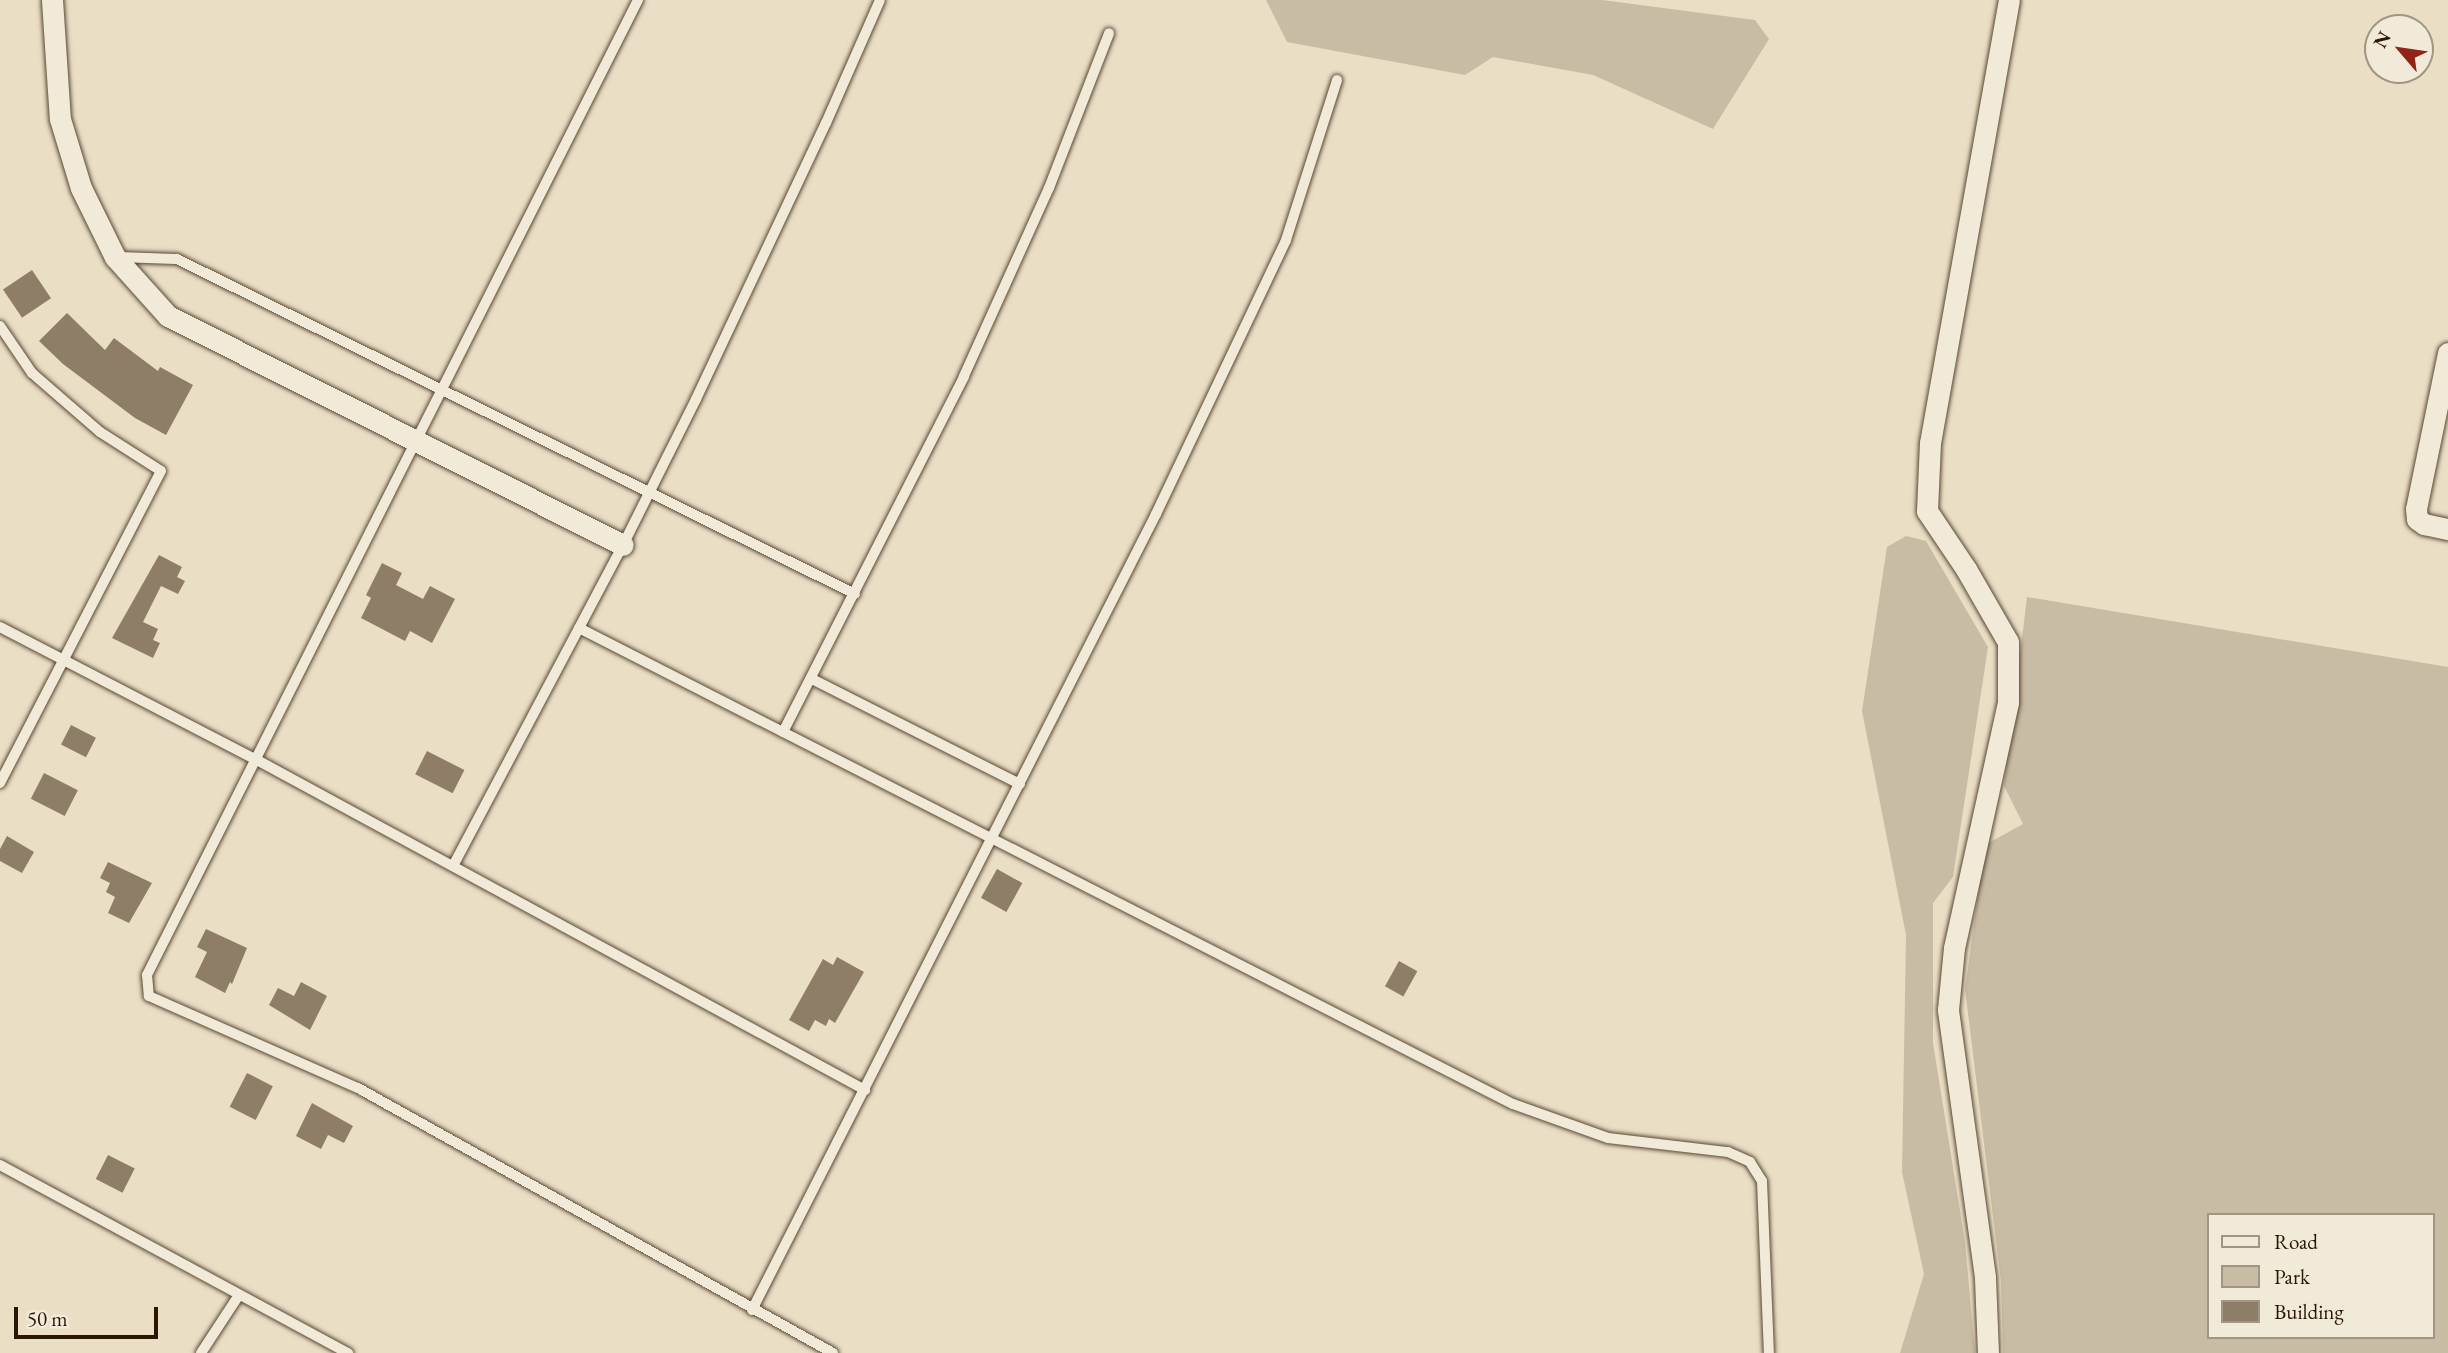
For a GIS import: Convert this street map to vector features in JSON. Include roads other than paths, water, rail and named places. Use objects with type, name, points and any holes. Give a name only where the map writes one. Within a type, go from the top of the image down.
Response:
[{"type":"street","points":[[52,0],[60,119],[81,188],[115,257],[168,316],[623,545]]},
{"type":"street","points":[[1988,1353],[1986,1277],[1948,1010],[1954,948],[2008,702],[2008,642],[1966,569],[1927,511],[1930,443],[2009,0]]},
{"type":"street","points":[[2448,353],[2416,509],[2417,519],[2424,524],[2448,529]]},
{"type":"lane","points":[[638,0],[147,975],[149,996],[358,1088],[832,1353]]},
{"type":"lane","points":[[453,866],[650,492],[826,123],[880,0]]},
{"type":"lane","points":[[783,732],[970,364],[1049,188],[1109,33]]},
{"type":"lane","points":[[752,1310],[1156,514],[1286,240],[1337,80]]},
{"type":"lane","points":[[115,257],[177,259],[855,594]]},
{"type":"lane","points":[[0,326],[32,373],[100,432],[160,471],[0,783]]},
{"type":"lane","points":[[0,627],[257,760],[865,1090]]},
{"type":"lane","points":[[579,628],[1513,1104],[1608,1138],[1728,1152],[1749,1162],[1762,1181],[1769,1353]]},
{"type":"lane","points":[[812,679],[1020,784]]},
{"type":"lane","points":[[0,1165],[348,1353]]},
{"type":"lane","points":[[201,1353],[239,1295]]}]
